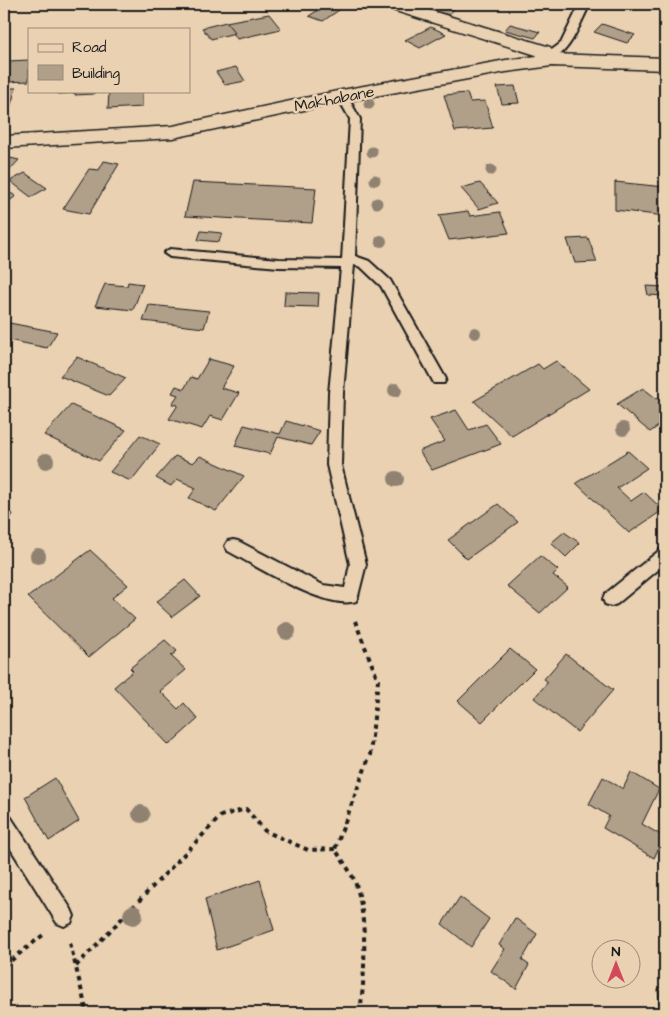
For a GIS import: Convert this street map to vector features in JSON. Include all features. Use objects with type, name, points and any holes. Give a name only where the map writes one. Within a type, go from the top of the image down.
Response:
[{"type":"street","points":[[392,4],[543,51],[550,59]]},
{"type":"street","name":"Makhabane","points":[[4,142],[173,132],[342,96],[550,59],[665,64]]},
{"type":"lane","points":[[550,59],[565,45],[582,10]]},
{"type":"lane","points":[[234,546],[321,592],[350,596],[354,586],[358,564],[334,465],[336,393],[348,261],[355,118],[342,96]]},
{"type":"lane","points":[[170,253],[279,263],[348,261],[365,264],[386,283],[439,379]]},
{"type":"lane","points":[[611,600],[665,555]]},
{"type":"lane","points":[[4,822],[64,916]]},
{"type":"path","points":[[350,596],[354,617],[378,680],[370,755],[335,848],[357,888],[363,944],[363,998],[360,1013]]},
{"type":"path","points":[[76,966],[221,816],[246,809],[265,831],[308,850],[335,848]]},
{"type":"path","points":[[4,966],[22,953],[64,916],[87,1013]]},
{"type":"building","points":[[327,4],[342,8],[323,21],[309,16]]},
{"type":"building","points":[[408,4],[458,4],[449,15]]},
{"type":"building","points":[[269,14],[281,29],[237,39],[226,22]]},
{"type":"building","points":[[226,22],[235,33],[211,39],[202,28]]},
{"type":"building","points":[[510,24],[540,32],[535,38],[505,30]]},
{"type":"building","points":[[602,24],[635,35],[627,43],[594,32]]},
{"type":"building","points":[[431,27],[446,34],[420,48],[405,40]]},
{"type":"building","points":[[28,60],[28,81],[5,82],[9,61]]},
{"type":"building","points":[[236,67],[245,81],[225,85],[216,72]]},
{"type":"building","points":[[515,86],[519,103],[502,104],[497,87]]},
{"type":"building","points":[[4,88],[16,88],[4,128]]},
{"type":"building","points":[[58,92],[94,92],[94,94],[58,94]]},
{"type":"building","points":[[109,92],[142,92],[142,107],[108,109]]},
{"type":"building","points":[[467,93],[470,102],[485,101],[493,128],[455,131],[444,95]]},
{"type":"building","points":[[6,157],[19,160],[4,176],[4,160]]},
{"type":"building","points":[[104,161],[119,164],[89,214],[63,209],[89,169],[99,170]]},
{"type":"building","points":[[25,173],[47,188],[31,197],[10,181]]},
{"type":"building","points":[[193,182],[316,188],[312,223],[185,216]]},
{"type":"building","points":[[615,182],[665,187],[665,216],[615,210]]},
{"type":"building","points":[[480,183],[498,203],[479,209],[461,188]]},
{"type":"building","points":[[4,190],[16,196],[4,205]]},
{"type":"building","points":[[468,211],[470,216],[500,212],[509,233],[449,240],[439,215]]},
{"type":"building","points":[[201,231],[222,233],[219,242],[198,240]]},
{"type":"building","points":[[588,238],[597,262],[575,263],[567,239]]},
{"type":"building","points":[[128,282],[143,284],[133,310],[95,306],[105,284],[127,286]]},
{"type":"building","points":[[646,286],[665,287],[665,296],[648,295]]},
{"type":"building","points":[[285,292],[319,293],[318,307],[284,306]]},
{"type":"building","points":[[149,305],[209,311],[204,328],[143,321]]},
{"type":"building","points":[[4,322],[57,332],[47,348],[4,339]]},
{"type":"building","points":[[77,357],[126,378],[109,396],[60,376]]},
{"type":"building","points":[[209,359],[234,366],[221,388],[239,393],[223,420],[210,416],[202,429],[169,419],[178,405],[172,404],[178,395],[172,393],[176,386],[184,389],[191,377],[197,379]]},
{"type":"building","points":[[556,361],[589,389],[512,436],[474,401],[538,364],[543,369]]},
{"type":"building","points":[[643,388],[657,399],[662,396],[665,399],[665,429],[660,425],[650,432],[617,404]]},
{"type":"building","points":[[71,405],[126,430],[99,461],[44,435]]},
{"type":"building","points":[[456,410],[469,430],[486,424],[501,444],[432,470],[419,451],[445,441],[430,419]]},
{"type":"building","points":[[286,421],[320,431],[311,445],[278,437],[270,454],[235,446],[244,425],[280,434]]},
{"type":"building","points":[[140,435],[160,444],[131,481],[110,472]]},
{"type":"building","points":[[628,451],[647,468],[617,488],[631,501],[644,492],[663,510],[629,533],[576,483]]},
{"type":"building","points":[[175,456],[193,463],[200,456],[244,476],[216,511],[189,498],[196,488],[177,479],[171,486],[156,478]]},
{"type":"building","points":[[498,504],[518,522],[467,559],[448,540]]},
{"type":"building","points":[[4,511],[13,514],[4,529]]},
{"type":"building","points":[[564,532],[580,543],[566,557],[551,543]]},
{"type":"building","points":[[90,550],[128,585],[112,598],[135,619],[89,657],[28,597]]},
{"type":"building","points":[[540,556],[558,570],[553,575],[568,587],[540,613],[507,586]]},
{"type":"building","points":[[185,580],[200,596],[172,617],[156,602]]},
{"type":"building","points":[[165,640],[177,651],[171,656],[186,670],[160,691],[178,709],[184,703],[198,719],[169,745],[114,687],[133,671],[130,668]]},
{"type":"building","points":[[510,649],[535,669],[482,722],[458,701]]},
{"type":"building","points":[[566,654],[613,690],[577,732],[534,698],[548,682],[544,679]]},
{"type":"building","points":[[631,772],[659,789],[642,824],[664,837],[654,858],[603,828],[609,816],[589,804],[603,777],[623,789]]},
{"type":"building","points":[[55,778],[79,821],[49,841],[25,797]]},
{"type":"building","points":[[260,880],[274,930],[217,950],[205,899]]},
{"type":"building","points":[[460,897],[489,919],[471,947],[442,924]]},
{"type":"building","points":[[515,918],[537,934],[522,960],[529,965],[516,989],[491,971],[505,949],[499,945]]},
{"type":"building","points":[[658,989],[665,989],[665,1013],[660,1013]]}]
